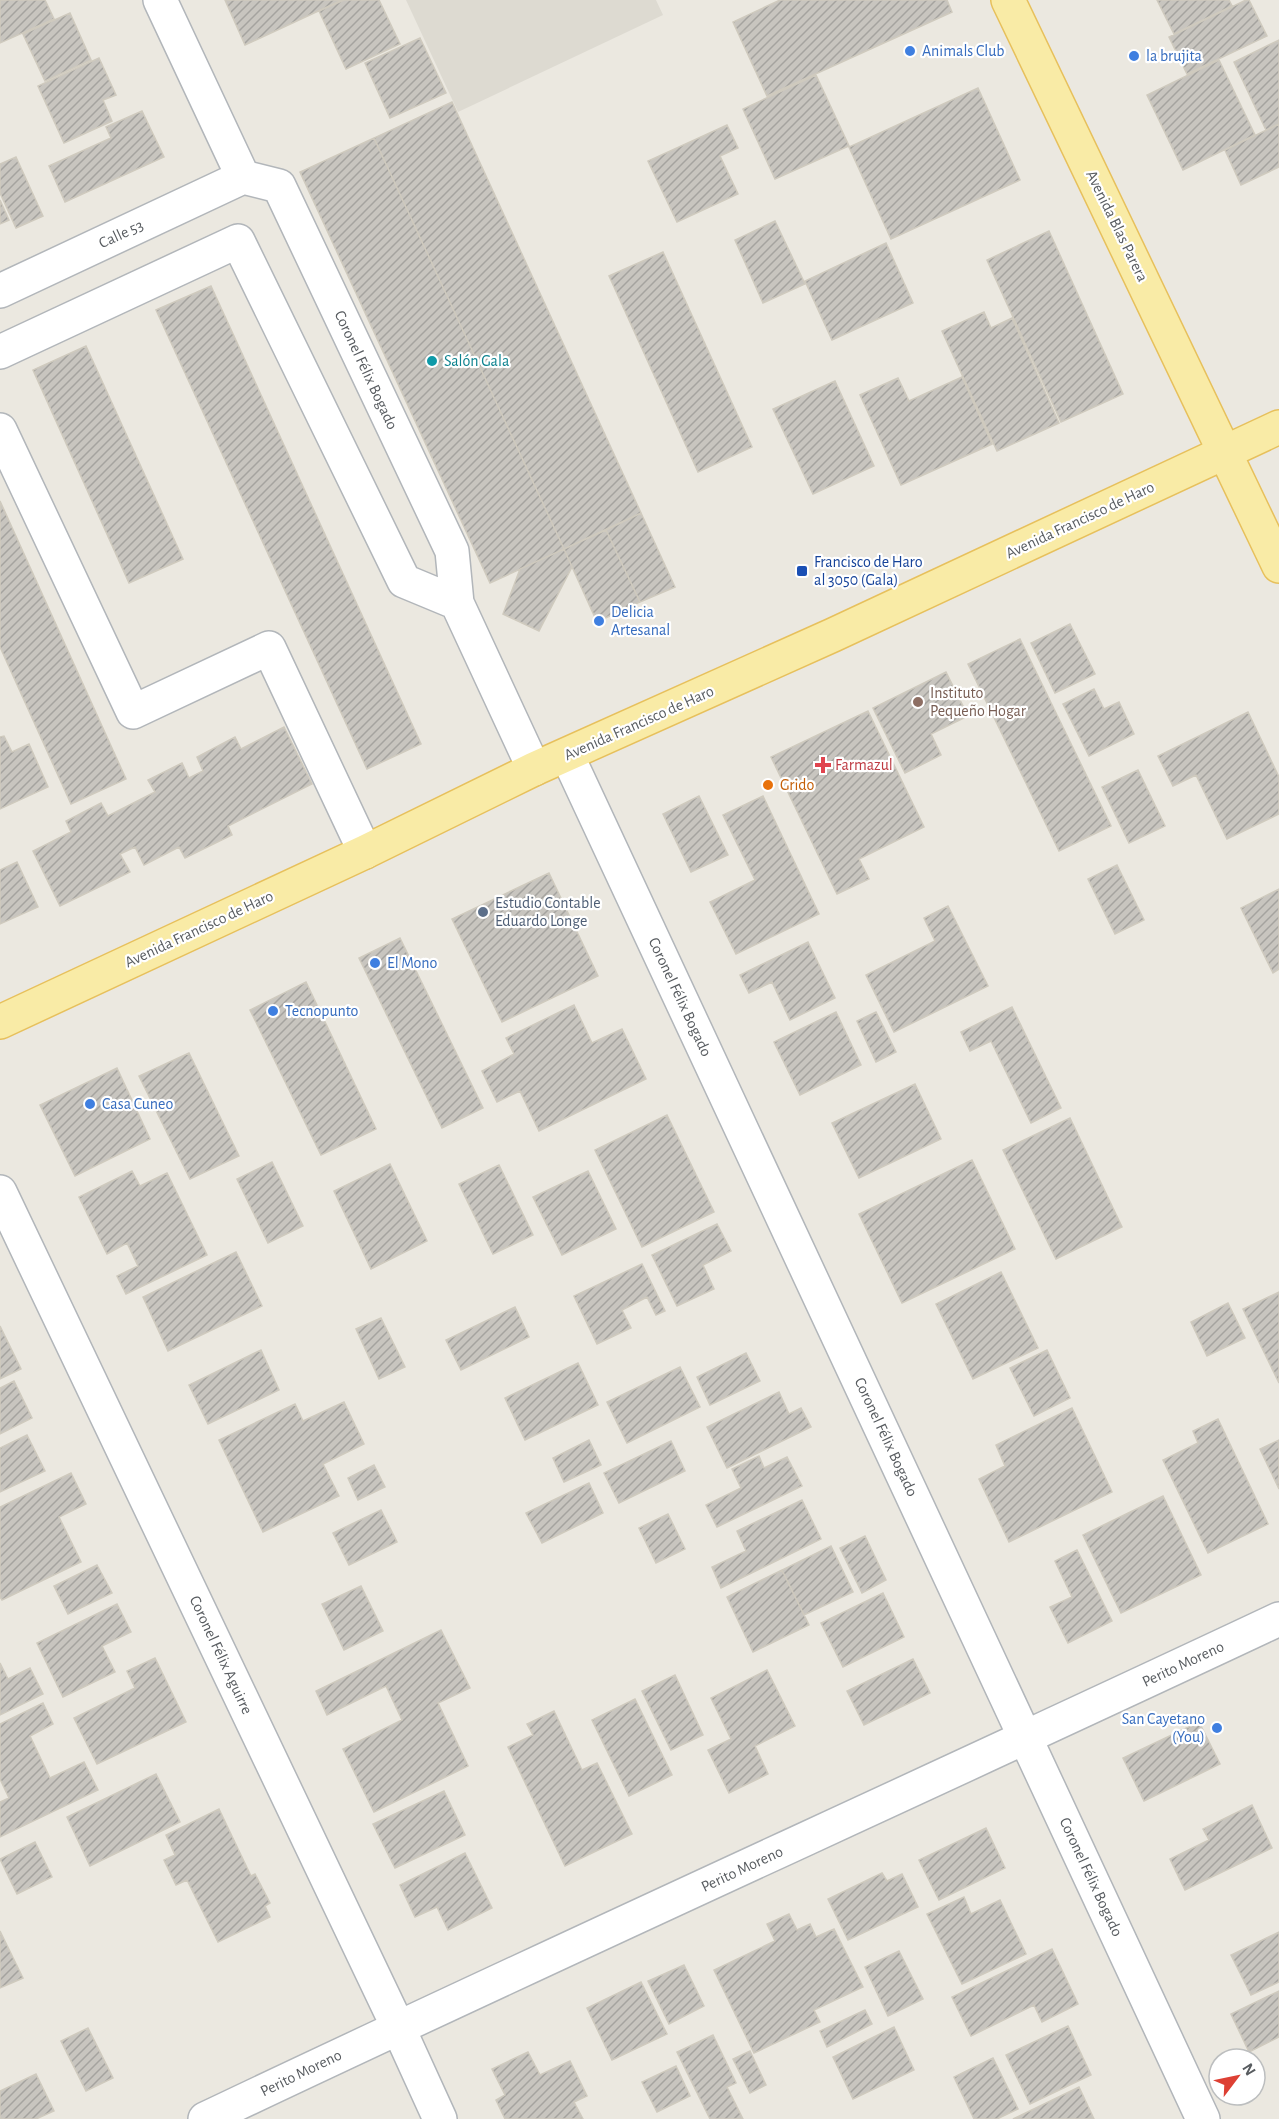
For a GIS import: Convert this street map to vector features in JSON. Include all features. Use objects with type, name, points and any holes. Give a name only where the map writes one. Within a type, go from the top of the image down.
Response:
[{"type":"main road","name":"Avenida Blas Parera","points":[[1008,0],[1279,566]]},
{"type":"main road","name":"Avenida Francisco de Haro","points":[[0,1022],[365,852],[534,769],[833,635],[1279,427]]},
{"type":"street","points":[[160,0],[243,177]]},
{"type":"street","name":"Calle 53","points":[[0,291],[243,177]]},
{"type":"street","name":"Coronel Félix Bogado","points":[[243,177],[279,186],[452,551],[457,603],[534,769]]},
{"type":"street","points":[[0,351],[238,241],[404,581],[457,603]]},
{"type":"street","points":[[0,430],[132,712],[269,648],[365,852]]},
{"type":"street","name":"Coronel Félix Bogado","points":[[567,755],[1203,2119]]},
{"type":"street","name":"Coronel Félix Aguirre","points":[[0,1192],[440,2119]]},
{"type":"street","name":"Perito Moreno","points":[[205,2119],[398,2027],[1279,1619]]},
{"type":"shaded area","points":[[406,0],[656,0],[663,15],[458,112]]},
{"type":"building","points":[[0,0],[45,0],[54,19],[0,43]]},
{"type":"building","points":[[225,0],[342,0],[245,45]]},
{"type":"building","points":[[344,0],[379,0],[400,44],[346,69],[319,11]]},
{"type":"building","points":[[780,0],[947,0],[952,12],[767,96],[733,22]]},
{"type":"building","points":[[1157,0],[1229,0],[1232,6],[1174,34]]},
{"type":"building","points":[[1249,0],[1267,36],[1187,74],[1169,37]]},
{"type":"building","points":[[70,13],[91,60],[45,81],[23,34]]},
{"type":"building","points":[[420,38],[446,93],[390,118],[365,63]]},
{"type":"building","points":[[1279,40],[1279,124],[1266,130],[1234,62]]},
{"type":"building","points":[[99,58],[116,95],[103,100],[112,121],[64,143],[38,86]]},
{"type":"building","points":[[1219,60],[1255,135],[1183,170],[1147,95]]},
{"type":"building","points":[[816,75],[849,146],[775,179],[743,109]]},
{"type":"building","points":[[978,88],[1020,180],[891,239],[849,147]]},
{"type":"building","points":[[452,102],[641,513],[564,549],[374,138]]},
{"type":"building","points":[[142,111],[164,157],[65,202],[49,166],[111,138],[106,127]]},
{"type":"building","points":[[1279,124],[1279,167],[1241,185],[1225,150]]},
{"type":"building","points":[[727,125],[738,148],[720,156],[738,194],[677,222],[648,161]]},
{"type":"building","name":"Salón Gala","points":[[374,138],[564,549],[490,583],[300,172]]},
{"type":"building","points":[[16,157],[43,216],[16,228],[0,193],[0,164]]},
{"type":"building","points":[[0,200],[9,220],[0,224]]},
{"type":"building","points":[[775,221],[805,284],[763,303],[735,240]]},
{"type":"building","points":[[1049,231],[1123,394],[1061,422],[987,260]]},
{"type":"building","points":[[886,243],[913,303],[832,340],[805,281]]},
{"type":"building","points":[[663,252],[752,447],[698,472],[609,276]]},
{"type":"building","points":[[211,286],[421,744],[367,769],[156,310]]},
{"type":"building","points":[[984,312],[991,328],[1012,318],[1059,423],[997,451],[942,331]]},
{"type":"building","points":[[86,346],[183,559],[129,583],[33,370]]},
{"type":"building","points":[[962,377],[992,444],[901,485],[860,395],[898,378],[909,401]]},
{"type":"building","points":[[835,381],[874,466],[813,494],[773,409]]},
{"type":"building","points":[[0,501],[126,779],[71,804],[0,647]]},
{"type":"building","points":[[641,513],[675,587],[640,602],[606,530]]},
{"type":"building","points":[[606,530],[640,602],[597,622],[564,549]]},
{"type":"building","points":[[564,549],[572,567],[539,631],[503,614],[520,569]]},
{"type":"building","points":[[1070,624],[1095,674],[1055,693],[1031,643]]},
{"type":"building","points":[[1020,639],[1111,826],[1059,851],[968,664]]},
{"type":"building","points":[[946,672],[968,716],[931,734],[941,755],[905,773],[873,708]]},
{"type":"building","points":[[1094,689],[1104,709],[1119,702],[1134,734],[1089,756],[1063,704]]},
{"type":"building","points":[[868,711],[924,827],[859,859],[869,879],[837,894],[771,757]]},
{"type":"building","points":[[1248,712],[1279,777],[1279,814],[1227,839],[1196,775],[1173,786],[1158,756]]},
{"type":"building","points":[[284,727],[312,784],[228,826],[232,835],[185,858],[179,847],[144,865],[135,847],[120,854],[130,872],[60,906],[33,851],[71,832],[66,821],[101,803],[108,816],[155,792],[148,780],[182,763],[189,778],[203,771],[197,757],[235,737],[241,749]]},
{"type":"building","points":[[4,736],[12,752],[29,744],[48,787],[0,809],[0,737]]},
{"type":"building","points":[[1138,770],[1165,826],[1129,843],[1102,787]]},
{"type":"building","points":[[699,796],[728,855],[691,872],[663,814]]},
{"type":"building","points":[[763,796],[819,914],[736,954],[710,902],[755,880],[723,815]]},
{"type":"building","points":[[17,862],[38,907],[0,924],[0,870]]},
{"type":"building","points":[[1117,865],[1144,920],[1115,934],[1088,879]]},
{"type":"building","points":[[549,873],[598,976],[502,1022],[452,919]]},
{"type":"building","points":[[1279,889],[1279,969],[1273,973],[1241,908]]},
{"type":"building","points":[[948,906],[988,986],[894,1032],[866,975],[935,941],[924,918]]},
{"type":"building","points":[[400,938],[483,1108],[442,1128],[359,958]]},
{"type":"building","points":[[808,942],[835,998],[790,1020],[772,982],[749,993],[740,975]]},
{"type":"building","points":[[306,982],[376,1129],[321,1155],[250,1010]]},
{"type":"building","points":[[574,1005],[592,1043],[622,1029],[646,1079],[539,1131],[520,1091],[497,1102],[482,1071],[514,1054],[506,1038]]},
{"type":"building","points":[[1012,1007],[1061,1108],[1031,1123],[991,1041],[970,1051],[961,1032]]},
{"type":"building","points":[[836,1012],[861,1065],[800,1095],[774,1042]]},
{"type":"building","points":[[876,1012],[896,1052],[876,1062],[857,1021]]},
{"type":"building","points":[[189,1053],[239,1156],[190,1179],[139,1076]]},
{"type":"building","points":[[117,1068],[150,1139],[75,1176],[40,1105]]},
{"type":"building","points":[[915,1084],[941,1139],[859,1178],[832,1123]]},
{"type":"building","points":[[667,1115],[714,1212],[642,1247],[595,1150]]},
{"type":"building","points":[[1070,1118],[1122,1227],[1056,1259],[1003,1150]]},
{"type":"building","points":[[972,1160],[1015,1249],[902,1303],[859,1214]]},
{"type":"building","points":[[272,1162],[303,1226],[268,1243],[237,1179]]},
{"type":"building","points":[[390,1164],[427,1241],[371,1269],[334,1191]]},
{"type":"building","points":[[499,1165],[533,1235],[493,1254],[459,1184]]},
{"type":"building","points":[[132,1171],[140,1186],[167,1173],[207,1255],[126,1294],[117,1276],[138,1266],[127,1243],[107,1254],[79,1197]]},
{"type":"building","points":[[588,1171],[616,1229],[562,1255],[533,1197]]},
{"type":"building","points":[[717,1224],[731,1251],[703,1265],[714,1289],[677,1306],[652,1255]]},
{"type":"building","points":[[236,1252],[262,1306],[168,1351],[143,1297]]},
{"type":"building","points":[[642,1264],[665,1311],[656,1315],[647,1297],[622,1310],[631,1328],[597,1344],[574,1296]]},
{"type":"building","points":[[1001,1272],[1038,1348],[973,1379],[936,1304]]},
{"type":"building","points":[[1279,1292],[1279,1383],[1243,1309]]},
{"type":"building","points":[[1228,1303],[1245,1338],[1207,1356],[1191,1322]]},
{"type":"building","points":[[515,1307],[529,1337],[461,1370],[446,1340]]},
{"type":"building","points":[[381,1318],[405,1367],[379,1379],[356,1329]]},
{"type":"building","points":[[0,1326],[21,1369],[0,1379]]},
{"type":"building","points":[[261,1350],[279,1390],[208,1424],[189,1385]]},
{"type":"building","points":[[1047,1350],[1070,1398],[1034,1416],[1010,1368]]},
{"type":"building","points":[[746,1353],[760,1381],[710,1405],[697,1377]]},
{"type":"building","points":[[578,1363],[598,1405],[525,1440],[505,1398]]},
{"type":"building","points":[[680,1367],[700,1407],[627,1443],[607,1402]]},
{"type":"building","points":[[14,1381],[32,1418],[0,1434],[0,1388]]},
{"type":"building","points":[[779,1392],[789,1414],[801,1408],[811,1427],[727,1468],[707,1427]]},
{"type":"building","points":[[344,1402],[364,1444],[323,1464],[339,1496],[263,1532],[219,1440],[295,1404],[303,1421]]},
{"type":"building","points":[[1072,1408],[1112,1492],[1009,1542],[979,1479],[1005,1466],[996,1445]]},
{"type":"building","points":[[1218,1419],[1268,1524],[1208,1553],[1163,1460],[1198,1443],[1193,1431]]},
{"type":"building","points":[[27,1435],[45,1471],[0,1492],[0,1448]]},
{"type":"building","points":[[589,1440],[601,1465],[564,1482],[553,1458]]},
{"type":"building","points":[[1279,1440],[1279,1489],[1260,1449]]},
{"type":"building","points":[[671,1441],[685,1471],[619,1503],[604,1473]]},
{"type":"building","points":[[759,1456],[764,1468],[787,1457],[802,1486],[717,1527],[706,1505],[741,1488],[732,1469]]},
{"type":"building","points":[[374,1465],[385,1487],[358,1500],[348,1478]]},
{"type":"building","points":[[71,1473],[86,1504],[59,1517],[81,1562],[2,1600],[0,1597],[0,1507]]},
{"type":"building","points":[[589,1483],[603,1513],[542,1543],[526,1513]]},
{"type":"building","points":[[1163,1496],[1201,1575],[1121,1613],[1083,1535]]},
{"type":"building","points":[[802,1500],[821,1539],[721,1588],[712,1567],[746,1551],[737,1531]]},
{"type":"building","points":[[381,1510],[397,1542],[349,1565],[333,1533]]},
{"type":"building","points":[[668,1514],[685,1549],[656,1563],[639,1528]]},
{"type":"building","points":[[865,1536],[886,1580],[862,1593],[840,1548]]},
{"type":"building","points":[[831,1546],[853,1592],[804,1615],[782,1570]]},
{"type":"building","points":[[1077,1550],[1112,1621],[1068,1643],[1050,1607],[1072,1597],[1055,1561]]},
{"type":"building","points":[[97,1565],[112,1593],[68,1614],[54,1586]]},
{"type":"building","points":[[782,1570],[809,1625],[753,1652],[727,1597]]},
{"type":"building","points":[[361,1586],[383,1631],[344,1650],[322,1604]]},
{"type":"building","points":[[883,1593],[904,1637],[843,1667],[821,1623]]},
{"type":"building","points":[[117,1604],[131,1632],[102,1646],[115,1672],[63,1697],[37,1643]]},
{"type":"building","points":[[441,1630],[470,1688],[438,1703],[468,1766],[374,1812],[343,1749],[402,1720],[386,1686],[327,1715],[316,1691]]},
{"type":"building","points":[[155,1658],[186,1722],[97,1764],[74,1718],[135,1688],[127,1671]]},
{"type":"building","points":[[913,1659],[930,1693],[864,1725],[847,1691]]},
{"type":"building","points":[[0,1663],[8,1679],[30,1668],[43,1694],[0,1715]]},
{"type":"building","points":[[767,1670],[795,1726],[755,1746],[768,1774],[729,1793],[708,1750],[731,1739],[711,1698]]},
{"type":"building","points":[[675,1675],[703,1735],[671,1750],[642,1691]]},
{"type":"building","points":[[635,1699],[672,1775],[629,1796],[592,1720]]},
{"type":"building","points":[[43,1703],[53,1724],[30,1736],[50,1778],[84,1762],[98,1790],[0,1837],[0,1802],[9,1798],[0,1779],[0,1724]]},
{"type":"building","points":[[554,1711],[582,1770],[597,1763],[632,1834],[565,1866],[508,1747],[533,1735],[527,1724]]},
{"type":"building","points":[[1199,1722],[1220,1764],[1144,1801],[1123,1758]]},
{"type":"building","points":[[156,1774],[180,1822],[90,1866],[67,1817]]},
{"type":"building","points":[[444,1791],[465,1835],[395,1868],[373,1824]]},
{"type":"building","points":[[1252,1805],[1272,1848],[1185,1890],[1170,1859],[1209,1840],[1203,1829]]},
{"type":"building","points":[[219,1809],[251,1876],[255,1874],[270,1903],[265,1906],[270,1917],[218,1942],[187,1880],[176,1885],[164,1860],[175,1855],[166,1835]]},
{"type":"building","points":[[986,1828],[1005,1868],[939,1900],[919,1860]]},
{"type":"building","points":[[35,1842],[52,1877],[17,1894],[0,1859]]},
{"type":"building","points":[[465,1853],[492,1908],[448,1930],[437,1907],[415,1917],[400,1885]]},
{"type":"building","points":[[882,1873],[887,1881],[902,1874],[918,1907],[848,1940],[828,1899]]},
{"type":"building","points":[[964,1897],[971,1914],[1000,1900],[1026,1954],[962,1984],[927,1914]]},
{"type":"building","points":[[789,1914],[797,1930],[810,1924],[816,1937],[834,1929],[863,1987],[814,2010],[820,2022],[754,2053],[714,1970],[775,1941],[767,1924]]},
{"type":"building","points":[[0,1931],[23,1978],[0,1988]]},
{"type":"building","points":[[1279,1932],[1279,1982],[1251,1995],[1231,1955]]},
{"type":"building","points":[[1052,1949],[1078,2004],[1042,2022],[1034,2005],[971,2036],[952,1997]]},
{"type":"building","points":[[899,1951],[923,1999],[888,2016],[865,1967]]},
{"type":"building","points":[[684,1965],[704,2006],[669,2024],[648,1981]]},
{"type":"building","points":[[641,1982],[667,2034],[612,2060],[587,2008]]},
{"type":"building","points":[[1279,1991],[1279,2037],[1259,2047],[1247,2047],[1231,2014]]},
{"type":"building","points":[[865,2010],[872,2024],[827,2047],[820,2031]]},
{"type":"building","points":[[1068,2026],[1091,2075],[1030,2104],[1006,2055]]},
{"type":"building","points":[[894,2027],[914,2070],[853,2099],[833,2057]]},
{"type":"building","points":[[88,2028],[113,2078],[86,2091],[61,2041]]},
{"type":"building","points":[[713,2035],[736,2083],[727,2087],[743,2119],[710,2119],[677,2052]]},
{"type":"building","points":[[750,2051],[766,2085],[750,2093],[733,2059]]},
{"type":"building","points":[[528,2052],[540,2075],[570,2061],[587,2096],[574,2102],[583,2119],[505,2119],[496,2100],[505,2095],[492,2069]]},
{"type":"building","points":[[993,2058],[1018,2109],[997,2119],[974,2119],[954,2077]]},
{"type":"building","points":[[676,2066],[690,2096],[657,2112],[642,2082]]},
{"type":"building","points":[[36,2074],[54,2111],[36,2119],[0,2119],[0,2091]]},
{"type":"building","points":[[1079,2087],[1094,2119],[1013,2119]]},
{"type":"place","name":"Animals Club","points":[[910,51]]},
{"type":"place","name":"la brujita","points":[[1134,56]]},
{"type":"place","name":"Salón Gala","points":[[432,361]]},
{"type":"place","name":"Francisco de Haro al 3050 (Gala)","points":[[802,571]]},
{"type":"place","name":"Delicia Artesanal","points":[[599,621]]},
{"type":"place","name":"Instituto Pequeño Hogar","points":[[918,702]]},
{"type":"place","name":"Farmazul","points":[[823,765]]},
{"type":"place","name":"Grido","points":[[768,785]]},
{"type":"place","name":"Estudio Contable Eduardo Longe","points":[[483,912]]},
{"type":"place","name":"El Mono","points":[[375,963]]},
{"type":"place","name":"Tecnopunto","points":[[273,1011]]},
{"type":"place","name":"Casa Cuneo","points":[[90,1104]]},
{"type":"place","name":"San Cayetano (You)","points":[[1217,1728]]}]
